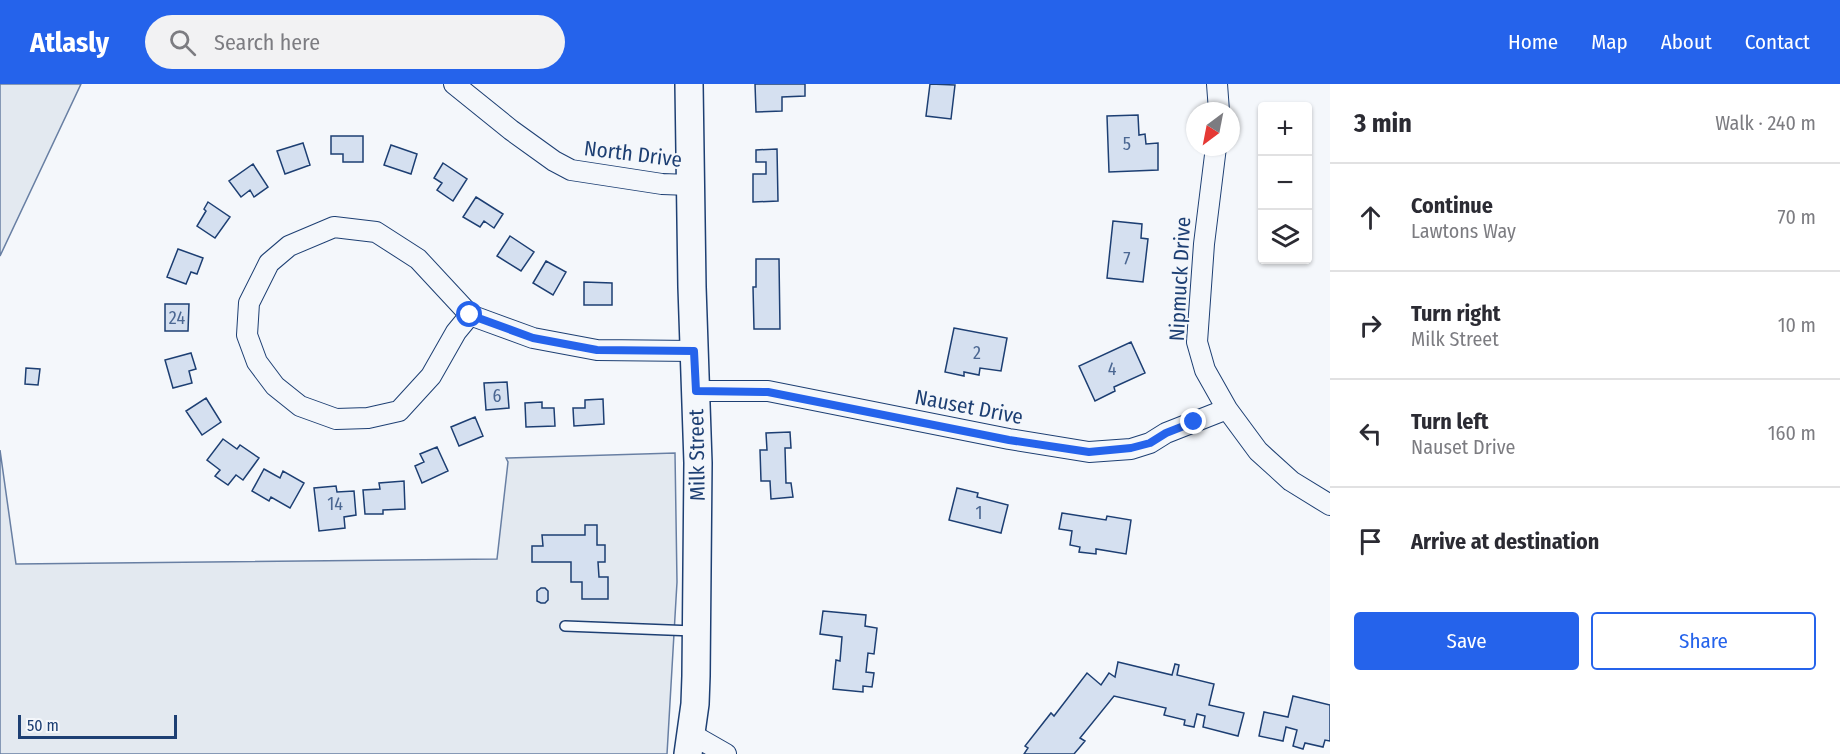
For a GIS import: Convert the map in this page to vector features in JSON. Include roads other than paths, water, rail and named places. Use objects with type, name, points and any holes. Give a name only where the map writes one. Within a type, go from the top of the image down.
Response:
[{"type":"main road","name":"Milk Street","points":[[688,84],[698,463],[695,704],[690,744]]},
{"type":"street","name":"North Drive","points":[[454,84],[511,130],[554,161],[571,170],[662,184],[690,185]]},
{"type":"street","points":[[1217,84],[1218,102]]},
{"type":"street","name":"Nipmuck Drive","points":[[1215,156],[1204,244],[1197,342],[1205,370],[1227,409],[1257,451],[1291,481],[1330,505]]},
{"type":"street","points":[[470,315],[456,332],[431,375],[399,411],[368,418],[336,419],[300,406],[274,386],[257,362],[247,335],[249,303],[269,263],[289,246],[334,227],[376,232],[418,259],[470,315],[533,338],[597,350],[694,351]]},
{"type":"street","name":"Nauset Drive","points":[[696,391],[768,392],[1009,440],[1089,452],[1131,448],[1150,443],[1166,433],[1227,409]]},
{"type":"street","points":[[690,744],[726,754]]},
{"type":"lane","points":[[565,626],[696,631]]}]
